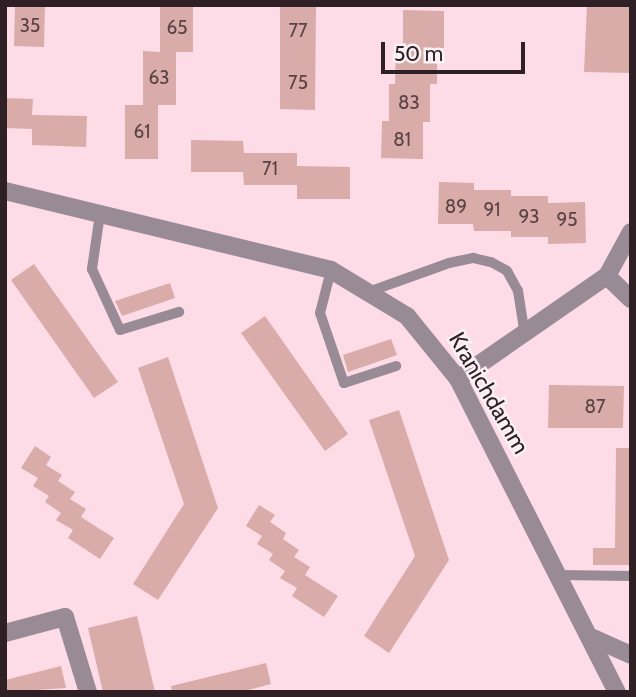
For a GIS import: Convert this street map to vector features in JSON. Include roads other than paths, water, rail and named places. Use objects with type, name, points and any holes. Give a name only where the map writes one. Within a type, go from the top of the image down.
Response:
[{"type":"street","name":"Kranichdamm","points":[[5,191],[331,270],[371,291],[407,316],[458,379],[561,575],[617,692]]},
{"type":"street","points":[[458,379],[607,276],[631,232]]},
{"type":"street","points":[[607,276],[631,299]]},
{"type":"street","points":[[5,634],[65,617],[88,692]]},
{"type":"street","points":[[593,638],[631,654]]},
{"type":"lane","points":[[100,214],[92,269],[120,330],[179,312]]},
{"type":"lane","points":[[371,291],[449,263],[473,258],[491,262],[507,271],[518,291],[525,335]]},
{"type":"lane","points":[[331,270],[320,313],[344,383],[396,366]]},
{"type":"lane","points":[[561,575],[631,576]]}]
